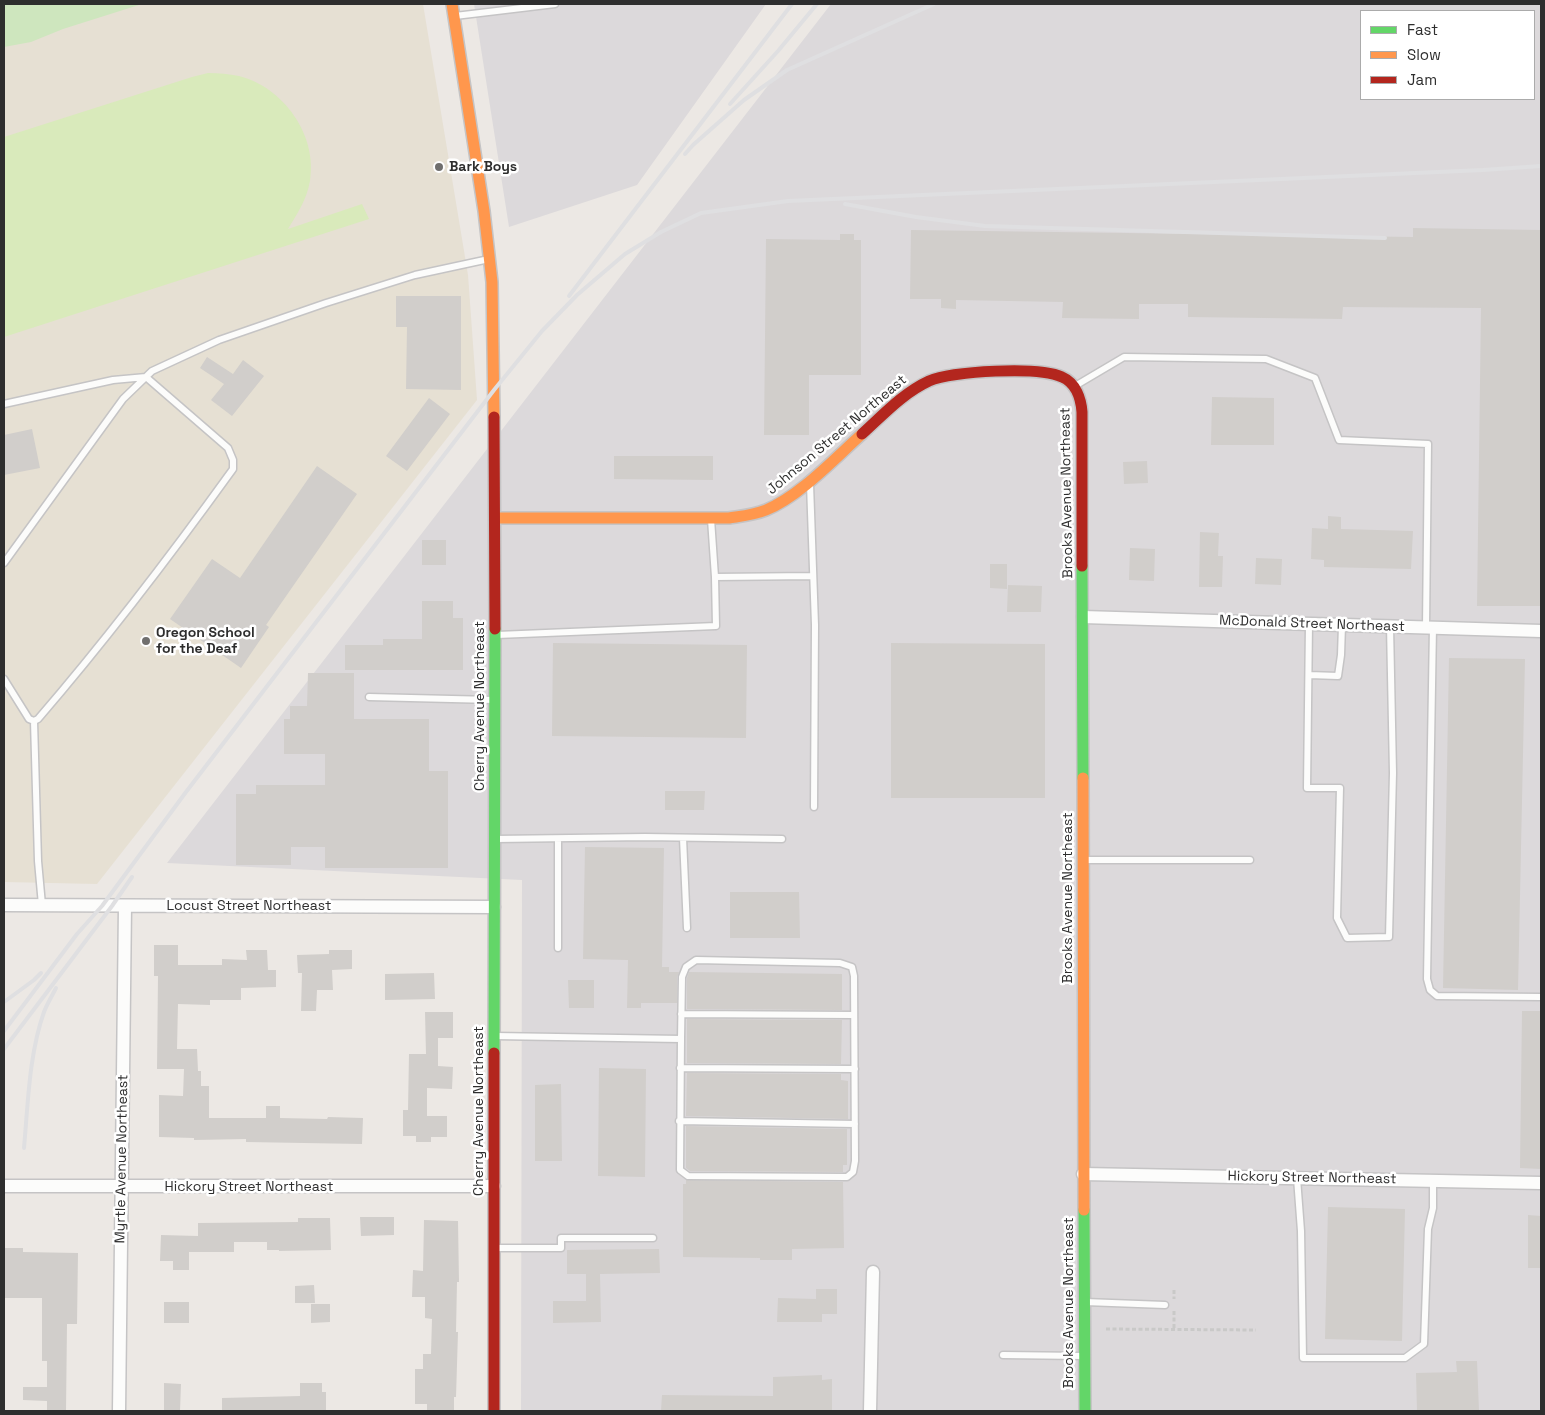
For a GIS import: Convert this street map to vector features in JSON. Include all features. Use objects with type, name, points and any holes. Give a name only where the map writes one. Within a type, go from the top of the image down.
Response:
[{"type":"street","name":"Cherry Avenue Northeast","points":[[452,4],[490,259],[492,302],[495,518],[494,1411]]},
{"type":"street","name":"Johnson Street Northeast","points":[[495,518],[711,518],[747,516],[781,504],[907,394],[924,383],[941,376],[968,372],[1038,372],[1063,377],[1074,387]]},
{"type":"street","name":"Brooks Avenue Northeast","points":[[1074,387],[1081,398],[1082,412],[1085,1411]]},
{"type":"street","name":"McDonald Street Northeast","points":[[1084,617],[1541,631]]},
{"type":"street","name":"Locust Street Northeast","points":[[4,905],[494,907]]},
{"type":"street","name":"Myrtle Avenue Northeast","points":[[119,1411],[125,906]]},
{"type":"street","name":"Hickory Street Northeast","points":[[1083,1174],[1541,1183]]},
{"type":"street","name":"Hickory Street Northeast","points":[[4,1186],[494,1186]]},
{"type":"street","points":[[870,1411],[873,1272]]},
{"type":"lane","points":[[454,16],[555,4]]},
{"type":"lane","points":[[4,563],[123,399],[152,371],[219,340],[415,275],[490,259]]},
{"type":"lane","points":[[1074,387],[1124,358],[1266,360],[1316,378],[1340,440],[1428,444],[1427,979],[1430,990],[1437,996],[1541,997]]},
{"type":"lane","points":[[4,404],[113,380],[146,377],[228,448],[233,460],[233,469],[190,529],[63,690],[38,719],[34,721]]},
{"type":"lane","points":[[810,480],[815,625],[814,807]]},
{"type":"lane","points":[[495,635],[716,626],[711,518]]},
{"type":"lane","points":[[715,577],[813,576]]},
{"type":"lane","points":[[1309,624],[1307,788],[1340,788],[1337,918],[1347,938],[1389,937],[1393,773],[1390,626]]},
{"type":"lane","points":[[1308,675],[1338,676],[1342,625]]},
{"type":"lane","points":[[4,679],[28,719],[34,721]]},
{"type":"lane","points":[[369,697],[495,700]]},
{"type":"lane","points":[[34,721],[38,861],[42,905]]},
{"type":"lane","points":[[683,838],[687,928]]},
{"type":"lane","points":[[494,839],[782,839]]},
{"type":"lane","points":[[558,839],[558,948]]},
{"type":"lane","points":[[1083,860],[1250,860]]},
{"type":"lane","points":[[696,960],[840,963],[852,967],[854,976],[855,1069],[855,1161],[853,1172],[847,1178],[688,1176],[680,1170],[681,1014],[682,977],[686,967],[696,960]]},
{"type":"lane","points":[[681,1014],[854,1015]]},
{"type":"lane","points":[[494,1036],[681,1040]]},
{"type":"lane","points":[[680,1068],[855,1069]]},
{"type":"lane","points":[[679,1121],[855,1124]]},
{"type":"lane","points":[[1297,1178],[1301,1231],[1303,1358],[1405,1358],[1424,1344],[1428,1229],[1433,1208],[1433,1181]]},
{"type":"lane","points":[[494,1248],[561,1248],[561,1238],[654,1238]]},
{"type":"lane","points":[[1084,1302],[1165,1305]]},
{"type":"lane","points":[[1003,1355],[1084,1356]]},
{"type":"path","points":[[1106,1329],[1256,1330]]},
{"type":"shaded area","name":"Oregon School for the Deaf","points":[[4,4],[423,4],[468,275],[477,400],[97,884],[4,882]]},
{"type":"shaded area","points":[[474,4],[766,4],[637,185],[509,227]]},
{"type":"shaded area","points":[[831,4],[1541,4],[1541,1411],[521,1411],[522,880],[167,863]]},
{"type":"green space","points":[[4,4],[142,4],[63,29],[31,42],[4,47]]},
{"type":"green space","points":[[208,73],[239,76],[255,82],[270,91],[294,115],[303,130],[311,164],[309,188],[288,229],[362,204],[369,219],[4,337],[4,137]]},
{"type":"building","points":[[1413,228],[1541,230],[1541,606],[1477,606],[1481,308],[1343,307],[1342,319],[1188,317],[1188,304],[1139,304],[1139,319],[1062,318],[1063,302],[956,300],[956,309],[941,308],[941,299],[910,299],[911,230],[1413,237]]},
{"type":"building","points":[[840,234],[854,234],[854,240],[861,240],[861,375],[809,375],[809,435],[764,435],[766,239],[840,240]]},
{"type":"building","points":[[396,296],[461,296],[461,390],[406,389],[407,327],[396,327]]},
{"type":"building","points":[[207,357],[233,374],[243,360],[264,376],[232,416],[211,400],[224,384],[200,368]]},
{"type":"building","points":[[1212,397],[1274,398],[1274,445],[1211,445]]},
{"type":"building","points":[[429,398],[450,414],[407,471],[386,456]]},
{"type":"building","points":[[32,429],[40,468],[4,475],[4,435]]},
{"type":"building","points":[[614,456],[713,456],[713,480],[614,479]]},
{"type":"building","points":[[1147,461],[1148,483],[1124,484],[1123,462]]},
{"type":"building","points":[[317,466],[357,494],[266,625],[269,627],[241,668],[170,619],[212,559],[240,578]]},
{"type":"building","points":[[1328,516],[1341,517],[1341,529],[1413,531],[1411,569],[1324,567],[1324,560],[1311,559],[1312,528],[1328,529]]},
{"type":"building","points":[[1200,532],[1219,533],[1218,556],[1223,556],[1222,587],[1199,587]]},
{"type":"building","points":[[422,540],[446,540],[446,565],[422,565]]},
{"type":"building","points":[[1130,548],[1155,549],[1154,581],[1129,580]]},
{"type":"building","points":[[1256,558],[1282,559],[1281,585],[1255,584]]},
{"type":"building","points":[[990,564],[1007,564],[1007,589],[990,588]]},
{"type":"building","points":[[1008,585],[1042,586],[1041,612],[1007,612]]},
{"type":"building","points":[[422,601],[453,601],[453,618],[463,618],[463,670],[345,670],[345,645],[383,645],[383,639],[422,639]]},
{"type":"building","points":[[553,643],[747,645],[746,738],[552,736]]},
{"type":"building","points":[[891,643],[1045,644],[1045,798],[891,798]]},
{"type":"building","points":[[1449,658],[1525,659],[1518,990],[1443,988]]},
{"type":"building","points":[[308,673],[354,673],[354,719],[429,719],[429,771],[448,771],[448,868],[325,868],[325,847],[291,847],[291,865],[236,865],[236,794],[256,794],[256,785],[325,785],[325,754],[284,754],[284,719],[290,719],[290,706],[307,706]]},
{"type":"building","points":[[665,791],[705,791],[704,810],[665,810]]},
{"type":"building","points":[[585,847],[664,848],[662,967],[669,967],[669,972],[679,972],[677,977],[677,1003],[641,1003],[641,1008],[627,1008],[628,960],[583,959]]},
{"type":"building","points":[[730,892],[799,892],[800,938],[730,938]]},
{"type":"building","points":[[154,945],[178,945],[178,965],[222,965],[222,959],[247,960],[246,950],[267,950],[268,970],[276,970],[276,987],[241,988],[241,1000],[210,1000],[210,1005],[178,1004],[177,1049],[197,1049],[198,1071],[201,1071],[201,1086],[209,1086],[209,1118],[266,1118],[266,1106],[280,1106],[280,1118],[363,1118],[362,1144],[246,1142],[246,1139],[194,1140],[194,1138],[159,1137],[159,1095],[183,1096],[184,1069],[157,1069],[158,976],[154,976]]},
{"type":"building","points":[[329,950],[352,950],[352,969],[332,970],[333,990],[317,990],[316,1011],[301,1011],[302,973],[298,973],[297,955],[329,954]]},
{"type":"building","points":[[689,972],[842,974],[842,1010],[687,1009],[687,978]]},
{"type":"building","points":[[434,973],[435,999],[385,1000],[385,974]]},
{"type":"building","points":[[568,980],[594,980],[594,1008],[569,1008]]},
{"type":"building","points":[[1522,1011],[1541,1011],[1541,1169],[1520,1168]]},
{"type":"building","points":[[425,1012],[453,1012],[453,1038],[438,1038],[438,1066],[453,1067],[452,1089],[427,1088],[427,1116],[447,1116],[447,1137],[431,1137],[431,1142],[416,1142],[416,1136],[403,1136],[403,1110],[408,1110],[409,1054],[426,1054]]},
{"type":"building","points":[[687,1019],[842,1020],[841,1064],[687,1063]]},
{"type":"building","points":[[599,1068],[646,1069],[645,1177],[598,1176]]},
{"type":"building","points":[[687,1073],[841,1074],[841,1080],[848,1081],[848,1119],[686,1116]]},
{"type":"building","points":[[561,1084],[562,1161],[535,1161],[535,1085]]},
{"type":"building","points":[[686,1126],[847,1129],[847,1165],[843,1165],[843,1172],[690,1171],[686,1168]]},
{"type":"building","points":[[686,1180],[843,1182],[844,1248],[792,1249],[792,1260],[683,1257],[683,1184],[686,1184]]},
{"type":"building","points":[[1328,1207],[1405,1209],[1402,1341],[1325,1339]]},
{"type":"building","points":[[1528,1215],[1541,1216],[1541,1268],[1528,1268]]},
{"type":"building","points":[[360,1217],[394,1217],[394,1235],[361,1236]]},
{"type":"building","points":[[298,1218],[330,1218],[331,1250],[279,1251],[267,1250],[267,1242],[234,1242],[234,1252],[189,1252],[189,1270],[173,1270],[173,1261],[160,1261],[161,1235],[198,1236],[198,1223],[298,1222]]},
{"type":"building","points":[[424,1220],[458,1221],[459,1282],[457,1282],[456,1332],[458,1332],[454,1411],[427,1411],[427,1404],[415,1404],[415,1369],[423,1369],[423,1354],[431,1354],[432,1319],[425,1318],[425,1297],[412,1297],[413,1270],[423,1271]]},
{"type":"building","points":[[5,1248],[23,1248],[23,1252],[78,1253],[77,1324],[67,1324],[66,1411],[47,1411],[47,1401],[23,1400],[23,1387],[47,1387],[47,1361],[42,1361],[42,1298],[5,1298]]},
{"type":"building","points":[[659,1249],[660,1273],[600,1274],[601,1322],[553,1323],[553,1301],[586,1301],[586,1274],[567,1274],[567,1250]]},
{"type":"building","points":[[314,1285],[315,1303],[295,1303],[295,1286]]},
{"type":"building","points":[[816,1289],[837,1289],[837,1314],[822,1314],[822,1322],[777,1322],[778,1298],[816,1299]]},
{"type":"building","points":[[164,1302],[189,1302],[189,1323],[164,1323]]},
{"type":"building","points":[[311,1304],[330,1304],[330,1322],[311,1323]]},
{"type":"building","points":[[1456,1361],[1477,1361],[1479,1411],[1417,1411],[1416,1373],[1457,1372]]},
{"type":"building","points":[[822,1375],[822,1380],[832,1379],[832,1411],[661,1411],[662,1395],[773,1396],[773,1377]]},
{"type":"building","points":[[164,1383],[181,1384],[180,1411],[164,1411]]},
{"type":"building","points":[[300,1383],[322,1383],[322,1392],[326,1392],[326,1411],[222,1411],[222,1398],[300,1396]]},
{"type":"railway","points":[[569,296],[792,4]]},
{"type":"railway","points":[[730,104],[817,4]]},
{"type":"railway","points":[[685,154],[744,100],[787,70],[934,4]]},
{"type":"railway","points":[[4,1031],[77,934],[102,906],[186,792],[494,390],[542,331],[577,295],[625,254],[661,232],[701,213],[788,201],[1541,166]]},
{"type":"railway","points":[[845,204],[916,217],[985,226],[1385,238]]},
{"type":"railway","points":[[4,1049],[132,877]]},
{"type":"railway","points":[[4,1002],[41,973]]},
{"type":"railway","points":[[24,1148],[35,1045],[44,1012],[56,988]]},
{"type":"traffic: fast","points":[[1082,566],[1083,778]]},
{"type":"traffic: fast","points":[[494,1053],[495,629]]},
{"type":"traffic: fast","points":[[1084,1210],[1085,1411]]},
{"type":"traffic: slow","points":[[452,4],[484,211],[492,282],[494,417]]},
{"type":"traffic: slow","points":[[495,518],[729,518],[752,514],[766,510],[792,496],[817,476],[862,434]]},
{"type":"traffic: slow","points":[[1083,778],[1084,1210]]},
{"type":"traffic: jam","points":[[862,434],[894,405],[929,381],[975,372],[996,371],[1035,372],[1062,377],[1071,383],[1077,392],[1082,412],[1082,566]]},
{"type":"traffic: jam","points":[[494,417],[495,629]]},
{"type":"traffic: jam","points":[[494,1053],[494,1411]]},
{"type":"place","name":"Bark Boys","points":[[439,167]]},
{"type":"place","name":"Oregon School for the Deaf","points":[[146,641]]}]
